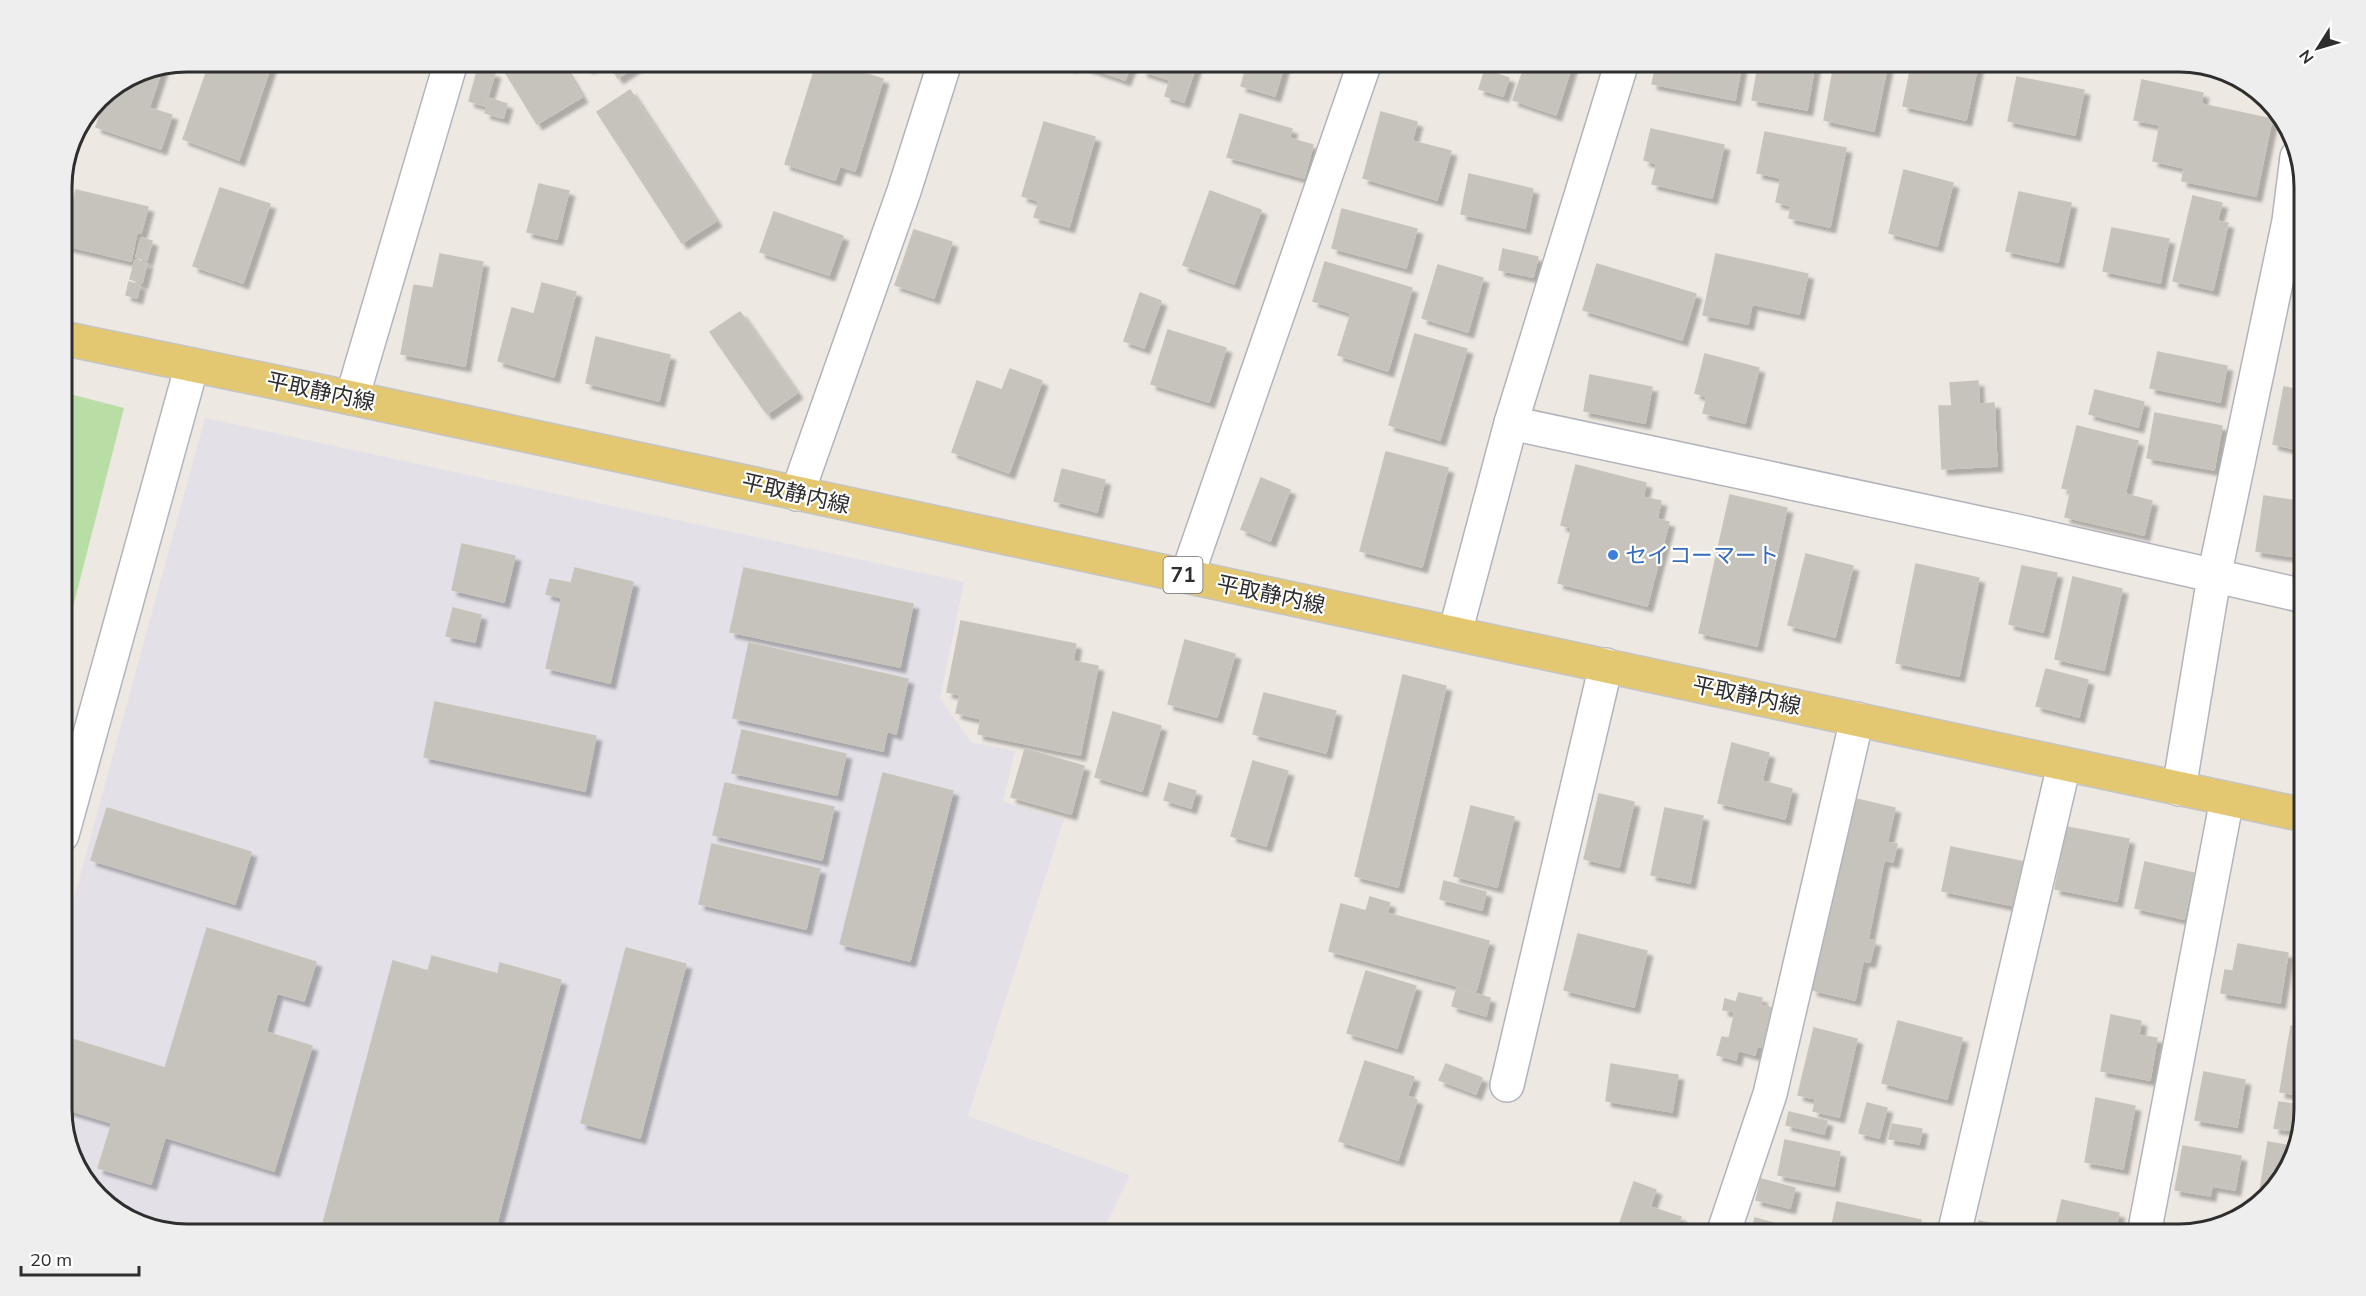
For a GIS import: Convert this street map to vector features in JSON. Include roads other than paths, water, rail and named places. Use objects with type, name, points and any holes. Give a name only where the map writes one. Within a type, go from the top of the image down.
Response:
[{"type":"main road","name":"平取静内線","points":[[72,340],[2294,813]]},
{"type":"street","points":[[352,398],[449,72]]},
{"type":"street","points":[[797,494],[904,191],[942,72]]},
{"type":"street","points":[[1187,576],[1362,72]]},
{"type":"street","points":[[1455,633],[1511,423],[1619,72]]},
{"type":"street","points":[[2179,789],[2214,577],[2289,221],[2294,181]]},
{"type":"street","points":[[72,799],[192,364]]},
{"type":"street","points":[[1511,423],[2026,532],[2294,594]]},
{"type":"street","points":[[1507,1084],[1606,665]]},
{"type":"street","points":[[1726,1224],[1770,1094],[1857,719]]},
{"type":"street","points":[[1956,1224],[2064,765]]},
{"type":"street","points":[[2146,1224],[2227,799]]},
{"type":"place","name":"セイコーマート","points":[[1613,555]]}]
